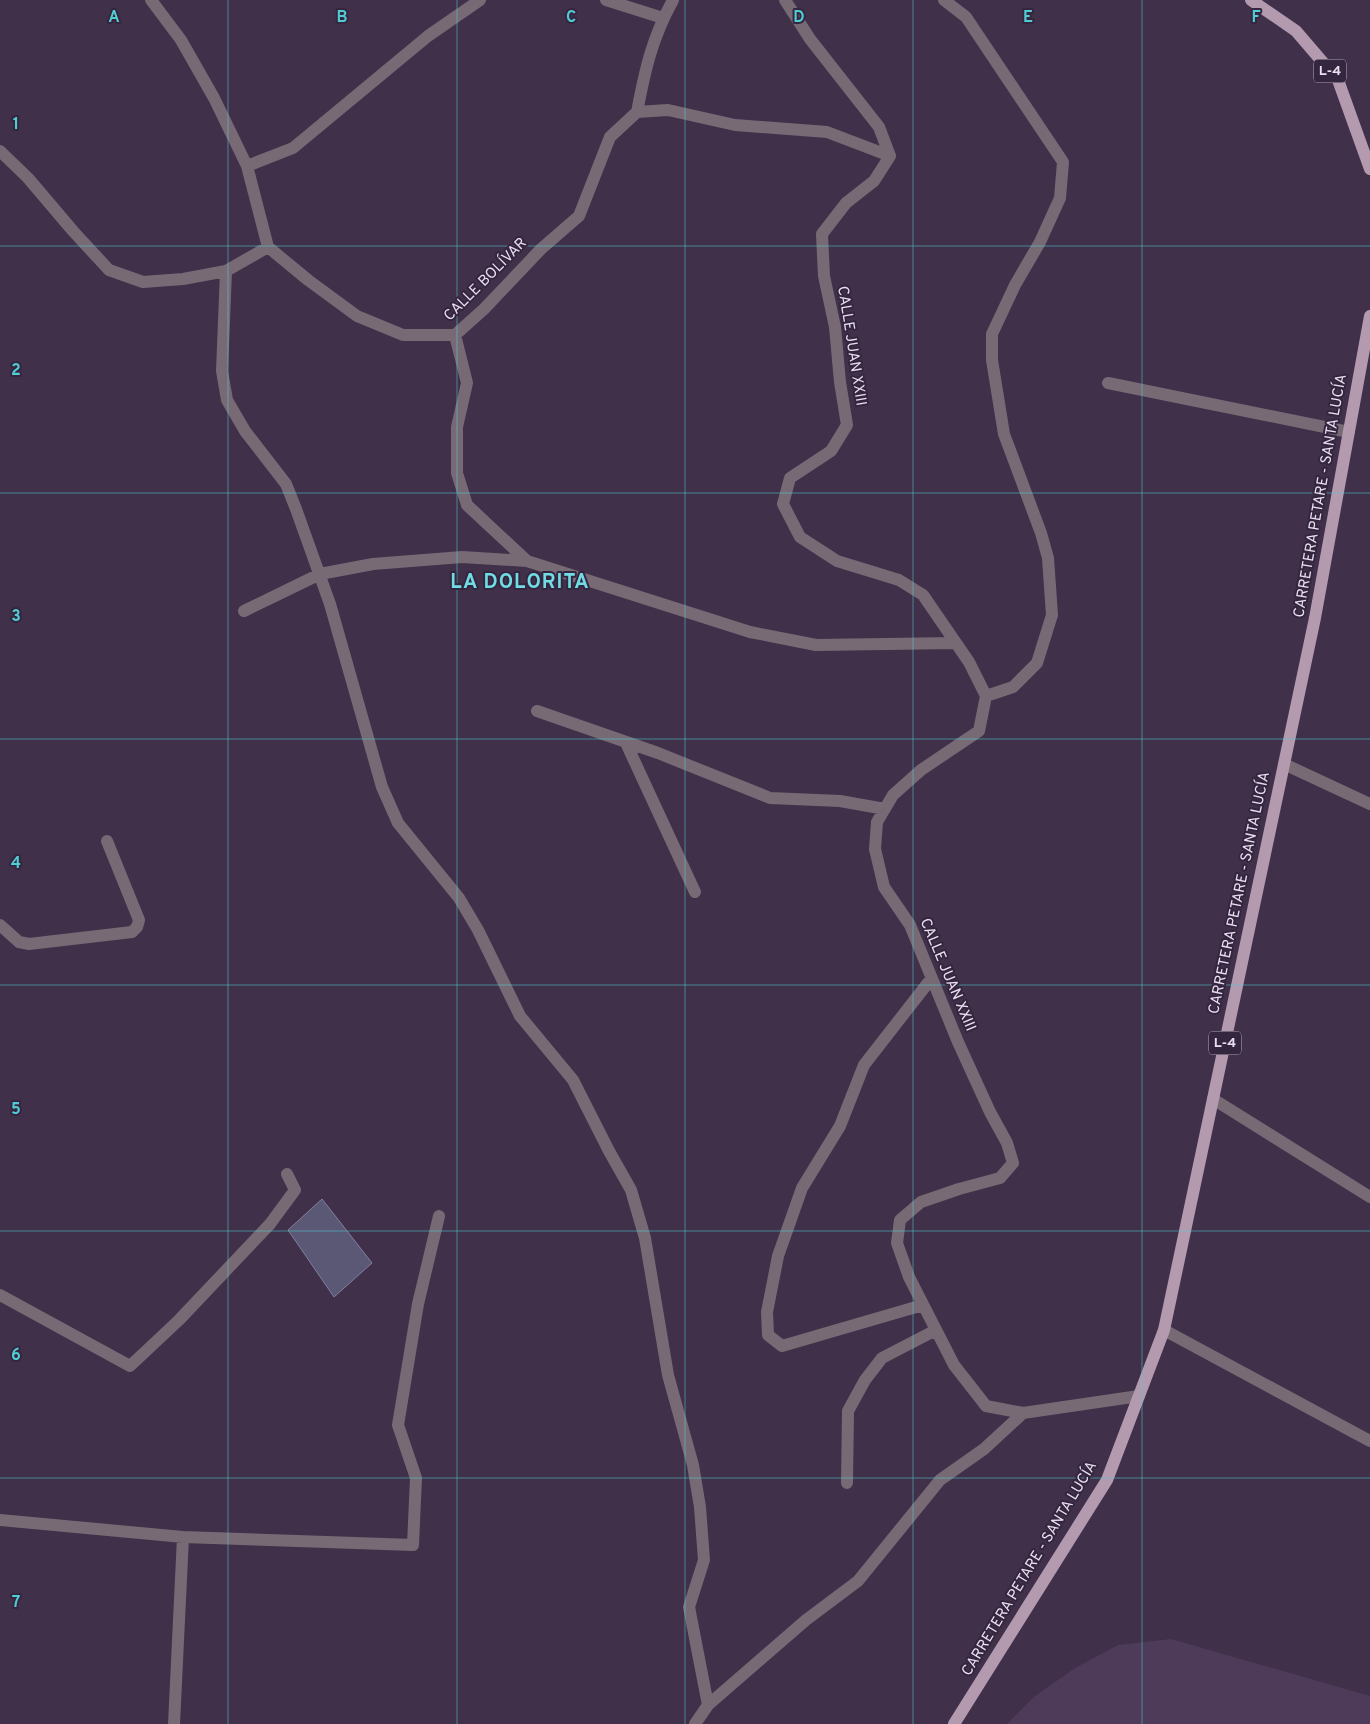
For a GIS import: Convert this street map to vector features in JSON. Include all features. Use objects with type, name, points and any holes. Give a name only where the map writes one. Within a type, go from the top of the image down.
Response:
[{"type":"main road","name":"L-4","points":[[1251,0],[1296,31],[1338,80],[1370,169]]},
{"type":"main road","name":"CARRETERA PETARE - SANTA LUCÍA","points":[[954,1724],[1107,1480],[1164,1330],[1315,618],[1370,316]]},
{"type":"street","points":[[0,150],[28,178],[109,270],[143,282],[183,279],[226,271],[268,247],[246,166],[214,98],[181,40],[151,0]]},
{"type":"street","points":[[246,166],[293,148],[428,36],[480,0]]},
{"type":"street","points":[[606,0],[663,18]]},
{"type":"street","points":[[673,0],[663,18],[648,58],[637,112],[668,110],[735,125],[827,132],[890,156]]},
{"type":"street","points":[[785,0],[810,39],[879,126],[890,156]]},
{"type":"street","points":[[944,0],[966,17],[1063,162],[1060,198],[1040,242],[1015,285],[992,334],[992,360],[1004,434],[1041,533],[1048,558],[1052,615],[1037,663],[1013,687],[986,696]]},
{"type":"street","name":"CALLE BOLÍVAR","points":[[268,247],[308,280],[357,316],[403,335],[455,335],[484,309],[541,248],[578,216],[610,137],[637,112]]},
{"type":"street","name":"CALLE JUAN XXIII","points":[[890,156],[874,181],[846,203],[822,234],[824,276],[835,327],[840,382],[847,425],[831,451],[790,478],[783,504],[800,537],[837,561],[899,580],[923,595],[969,662],[986,696],[979,731],[921,770],[893,795],[877,822],[875,849],[884,886],[910,926],[958,1042],[990,1112],[1007,1143],[1013,1163],[1000,1178],[921,1202],[900,1220],[897,1242],[909,1277],[954,1364],[986,1406],[1023,1413],[1138,1396]]},
{"type":"street","points":[[226,271],[222,371],[227,400],[245,430],[286,484],[330,604],[382,787],[398,823],[459,898],[478,930],[520,1016],[573,1080],[608,1150],[631,1190],[645,1238],[668,1375],[693,1465],[700,1506],[704,1560],[689,1607],[708,1705]]},
{"type":"street","points":[[455,335],[467,383],[457,427],[457,473],[467,505],[526,561]]},
{"type":"street","points":[[1108,383],[1349,432]]},
{"type":"street","points":[[244,612],[320,574],[373,564],[462,557],[526,561],[750,632],[816,645],[956,643]]},
{"type":"street","points":[[537,711],[770,798],[840,801],[885,809]]},
{"type":"street","points":[[626,743],[695,892]]},
{"type":"street","points":[[1284,764],[1370,804]]},
{"type":"street","points":[[0,925],[18,942],[29,944],[132,932],[137,927],[139,920],[106,841]]},
{"type":"street","points":[[923,1304],[782,1346],[768,1335],[767,1312],[778,1256],[802,1188],[840,1126],[864,1065],[931,979]]},
{"type":"street","points":[[1212,1099],[1370,1197]]},
{"type":"street","points":[[0,1295],[130,1366],[179,1320],[270,1224],[295,1190],[287,1174]]},
{"type":"street","points":[[0,1520],[183,1537],[413,1545],[416,1478],[398,1424],[418,1304],[439,1216]]},
{"type":"street","points":[[847,1483],[848,1412],[865,1380],[882,1358],[936,1330]]},
{"type":"street","points":[[1164,1330],[1370,1440]]},
{"type":"street","points":[[694,1724],[708,1705],[806,1620],[858,1581],[940,1480],[984,1449],[1023,1413]]},
{"type":"street","points":[[174,1724],[183,1537]]},
{"type":"shaded area","points":[[1171,1639],[1370,1696],[1370,1724],[1007,1724],[1035,1696],[1075,1668],[1118,1645]]},
{"type":"building","points":[[322,1199],[372,1263],[334,1297],[288,1230]]},
{"type":"district","name":"LA DOLORITA","points":[[520,583]]}]
